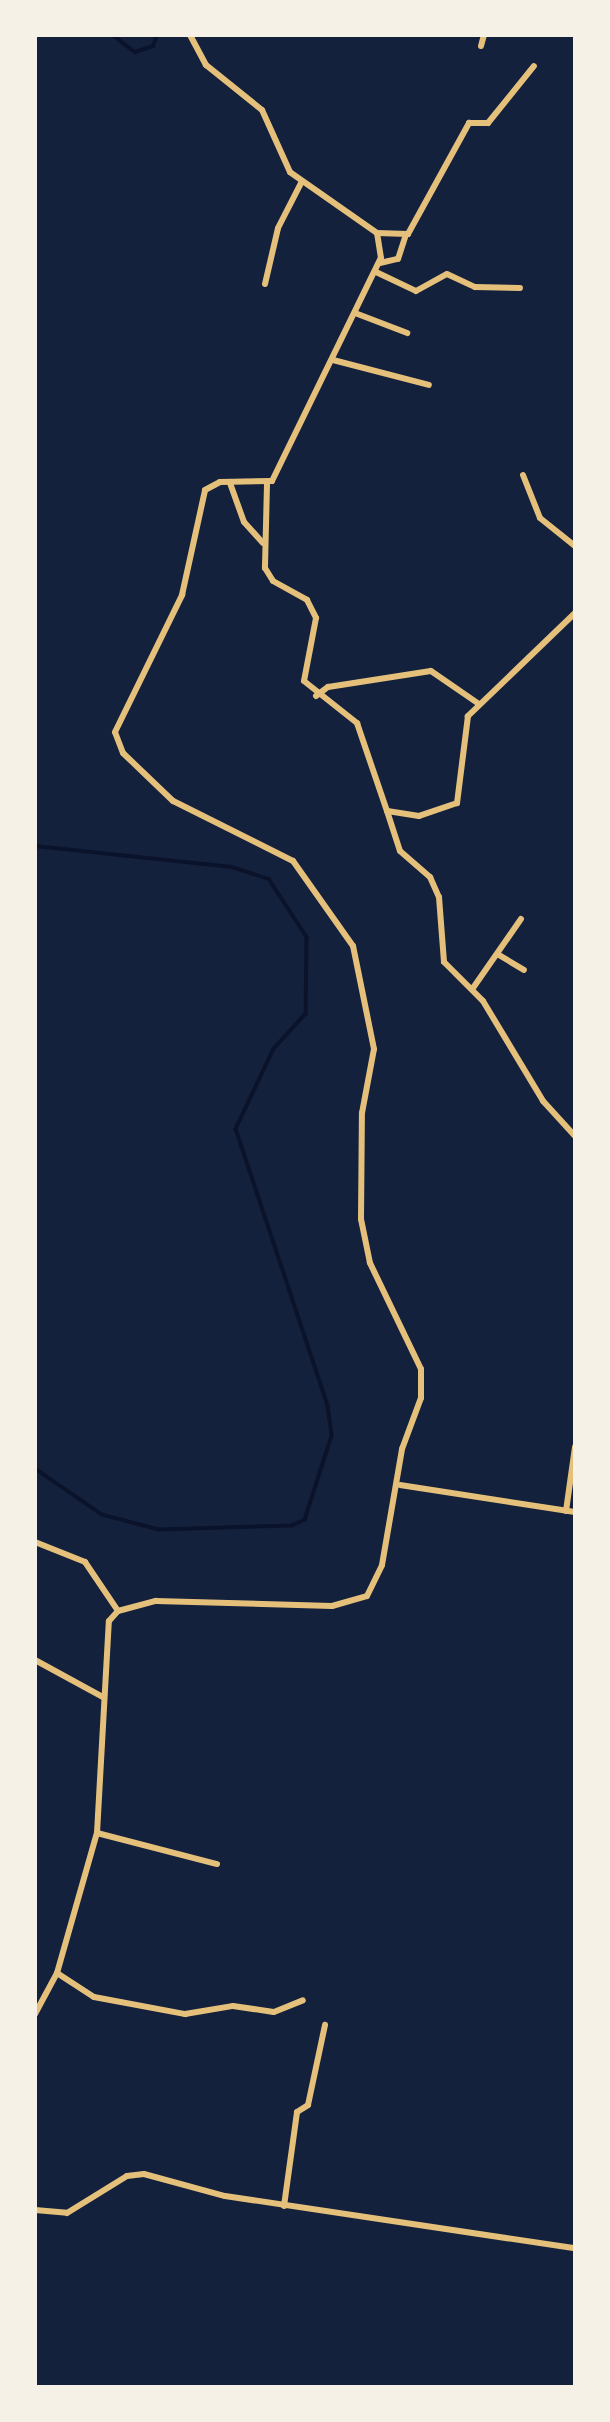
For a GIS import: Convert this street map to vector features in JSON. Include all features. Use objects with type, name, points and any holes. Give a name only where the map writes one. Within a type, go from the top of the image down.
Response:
[{"type":"street","points":[[190,35],[206,65],[262,110],[301,183],[377,233],[405,237]]},
{"type":"street","points":[[481,46],[484,35]]},
{"type":"street","points":[[380,262],[398,259],[405,237],[469,123],[488,123],[534,66]]},
{"type":"street","points":[[265,284],[278,228],[301,183]]},
{"type":"street","points":[[377,233],[380,262],[376,272],[334,360],[267,484],[263,543],[273,581],[307,600],[316,618],[302,673],[316,696],[357,723],[400,851],[430,877],[439,897],[444,962],[473,988],[543,1101],[575,1136]]},
{"type":"street","points":[[376,272],[416,291],[447,274],[475,287],[520,288]]},
{"type":"street","points":[[355,313],[407,333]]},
{"type":"street","points":[[334,360],[429,385]]},
{"type":"street","points":[[523,475],[540,518],[575,546]]},
{"type":"street","points":[[230,483],[244,522],[263,543]]},
{"type":"street","points":[[35,2014],[57,1973],[97,1833],[106,1631],[118,1611],[156,1601],[303,1606],[360,1601],[377,1578],[400,1485],[402,1449],[416,1417],[422,1380],[366,1253],[362,1113],[374,1049],[354,946],[293,861],[173,801],[123,753],[115,732],[181,595],[202,524],[200,501],[211,485],[267,484]]},
{"type":"street","points":[[387,811],[419,816],[457,803],[466,723],[479,704],[575,613]]},
{"type":"street","points":[[316,696],[328,687],[431,671],[479,704]]},
{"type":"street","points":[[473,988],[499,955],[521,919]]},
{"type":"street","points":[[499,955],[524,970]]},
{"type":"street","points":[[566,1511],[575,1447]]},
{"type":"street","points":[[400,1485],[575,1512]]},
{"type":"street","points":[[35,1542],[85,1562],[118,1611]]},
{"type":"street","points":[[35,1660],[103,1697]]},
{"type":"street","points":[[97,1833],[217,1864]]},
{"type":"street","points":[[57,1973],[94,1997],[186,2014],[233,2006],[274,2012],[303,2000]]},
{"type":"street","points":[[284,2206],[297,2112],[308,2105],[325,2025]]},
{"type":"street","points":[[35,2210],[66,2213],[135,2174],[284,2206],[575,2248]]},
{"type":"waterway","points":[[113,35],[135,52],[153,46],[157,35]]},
{"type":"waterway","points":[[35,846],[232,867],[269,879],[307,937],[306,1014],[274,1049],[236,1129],[328,1406],[332,1436],[305,1520],[292,1526],[159,1530],[102,1515],[35,1469]]}]
